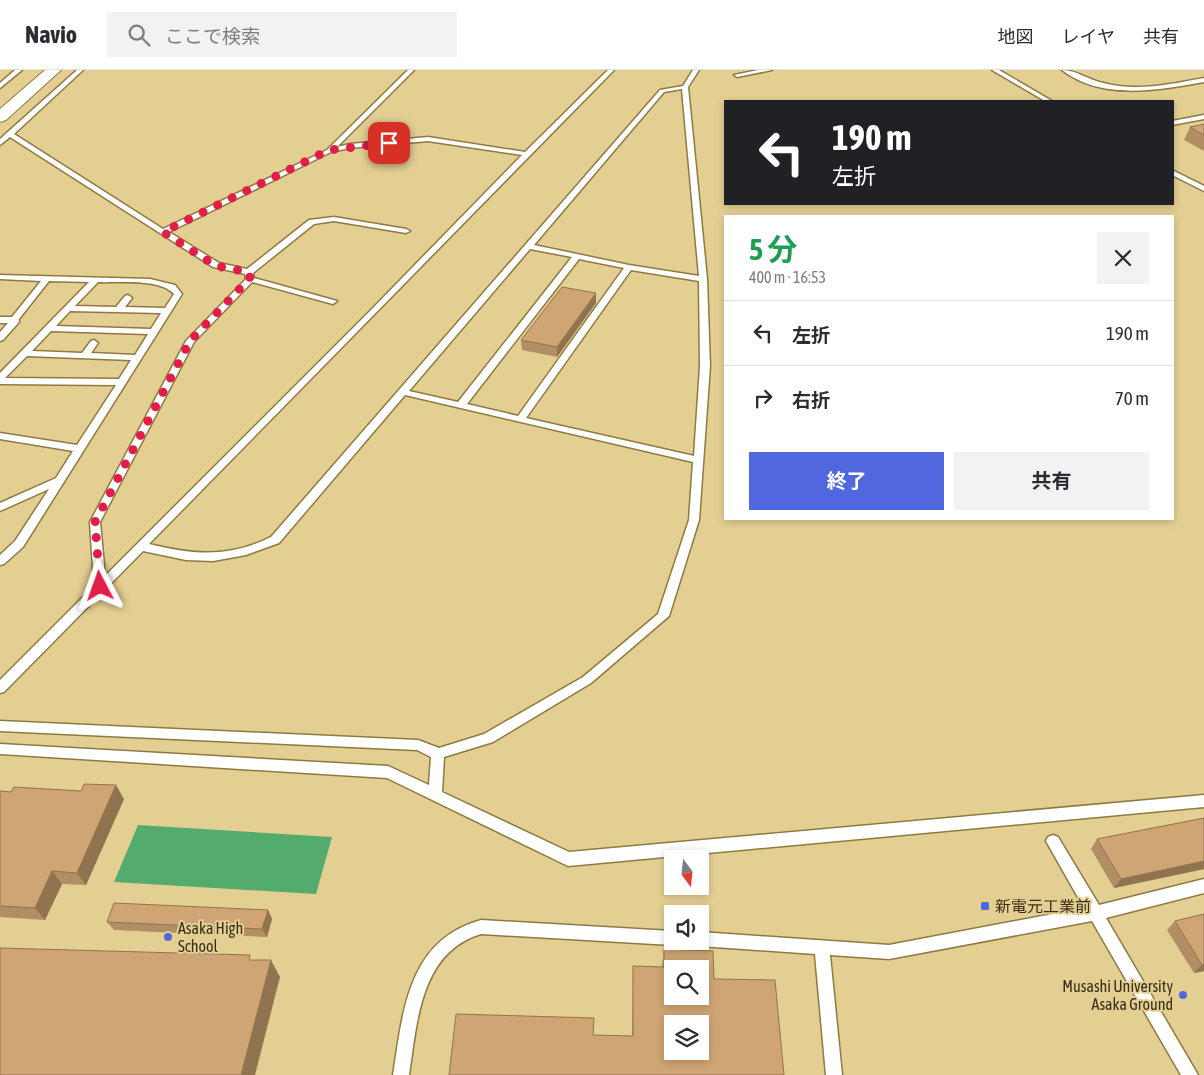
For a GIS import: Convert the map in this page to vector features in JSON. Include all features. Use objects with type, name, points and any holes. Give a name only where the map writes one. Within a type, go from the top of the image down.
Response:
[{"type":"main road","points":[[0,117],[54,70]]},
{"type":"lane","points":[[0,86],[19,70]]},
{"type":"lane","points":[[0,143],[80,70]]},
{"type":"lane","points":[[329,150],[411,70]]},
{"type":"lane","points":[[0,688],[372,314],[611,70]]},
{"type":"lane","points":[[0,726],[418,746],[438,754],[488,738],[587,680],[663,616],[694,520],[705,366],[703,279],[685,87],[696,70]]},
{"type":"lane","points":[[737,75],[769,70]]},
{"type":"lane","points":[[995,70],[1047,100]]},
{"type":"lane","points":[[1065,70],[1083,80],[1119,89],[1155,90],[1204,80]]},
{"type":"lane","points":[[140,546],[194,557],[234,555],[261,548],[275,540],[662,91],[685,87]]},
{"type":"lane","points":[[1174,123],[1204,117]]},
{"type":"lane","points":[[10,134],[216,266],[333,301]]},
{"type":"lane","points":[[163,232],[329,150],[350,146],[428,139],[527,154]]},
{"type":"lane","points":[[1174,173],[1204,190]]},
{"type":"lane","points":[[100,586],[95,522],[190,341],[249,275],[312,222],[334,219],[406,231]]},
{"type":"lane","points":[[528,246],[629,267],[703,279]]},
{"type":"lane","points":[[461,406],[577,256]]},
{"type":"lane","points":[[520,419],[629,267]]},
{"type":"lane","points":[[0,277],[150,281],[172,287],[178,294],[19,544],[0,561]]},
{"type":"lane","points":[[0,338],[47,278]]},
{"type":"lane","points":[[0,380],[96,280]]},
{"type":"lane","points":[[119,309],[128,298]]},
{"type":"lane","points":[[68,308],[168,311]]},
{"type":"lane","points":[[104,330],[112,319]]},
{"type":"lane","points":[[0,320],[16,320]]},
{"type":"lane","points":[[49,328],[154,332]]},
{"type":"lane","points":[[86,355],[94,343]]},
{"type":"lane","points":[[25,353],[138,358]]},
{"type":"lane","points":[[0,380],[122,382]]},
{"type":"lane","points":[[402,392],[698,460]]},
{"type":"lane","points":[[0,436],[79,450]]},
{"type":"lane","points":[[0,507],[60,480]]},
{"type":"lane","points":[[0,749],[388,772],[568,859],[1204,800]]},
{"type":"lane","points":[[435,795],[438,754]]},
{"type":"lane","points":[[1053,841],[1190,1075]]},
{"type":"lane","points":[[709,940],[889,952],[1096,913],[1204,886]]},
{"type":"lane","points":[[401,1075],[413,1001],[424,970],[440,950],[460,934],[481,926],[664,937]]},
{"type":"lane","points":[[822,946],[834,1075]]},
{"type":"shaded area","points":[[138,825],[332,837],[316,894],[114,882]]},
{"type":"building","points":[[1204,124],[1204,135],[1190,127]]},
{"type":"building","points":[[562,287],[596,293],[557,347],[521,340]]},
{"type":"building","points":[[84,784],[116,785],[77,873],[52,871],[35,908],[0,906],[0,791],[11,792],[14,787],[81,791]]},
{"type":"building","points":[[1204,818],[1204,861],[1121,879],[1097,839]]},
{"type":"building","points":[[114,903],[268,910],[262,929],[107,922]]},
{"type":"building","points":[[1204,914],[1204,964],[1202,965],[1175,921]]},
{"type":"building","points":[[0,948],[250,955],[249,960],[271,960],[241,1075],[0,1075]]},
{"type":"building","points":[[664,950],[713,951],[714,979],[775,980],[784,1075],[449,1075],[456,1014],[594,1018],[593,1035],[633,1036],[633,966],[664,967],[664,1005],[709,1005],[709,960],[664,960]]},
{"type":"place","name":"新電元工業前","points":[[985,906]]},
{"type":"place","name":"Asaka High School","points":[[168,937]]},
{"type":"place","name":"Musashi University Asaka Ground","points":[[1183,995]]},
{"type":"route","points":[[100,586],[95,522],[190,341],[250,278],[248,272],[216,266],[163,232],[329,150],[350,146],[389,143]]}]
